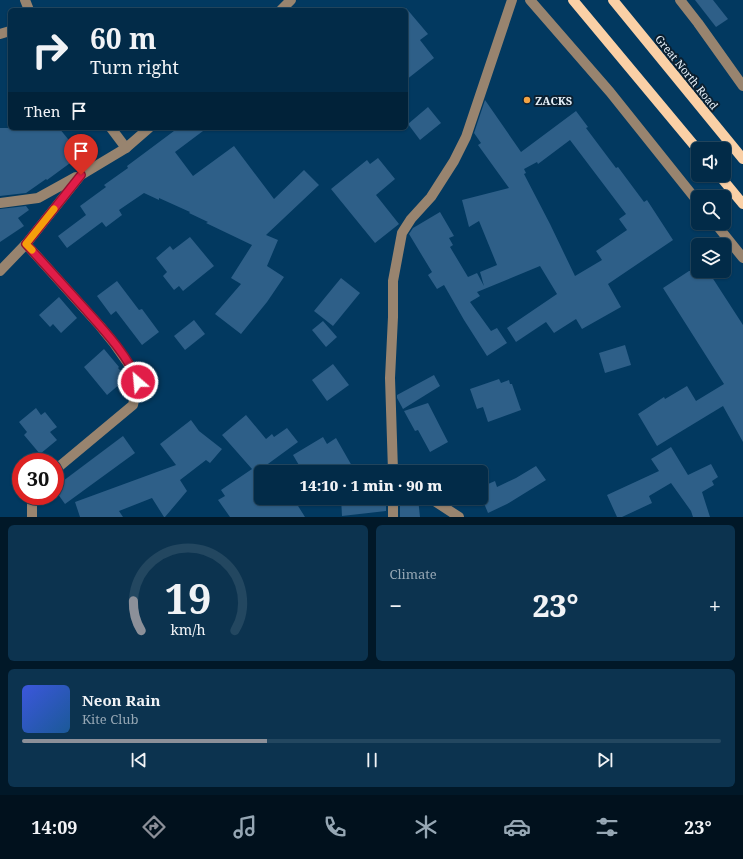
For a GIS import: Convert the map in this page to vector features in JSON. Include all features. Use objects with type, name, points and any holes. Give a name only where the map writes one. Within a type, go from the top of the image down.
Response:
[{"type":"main road","points":[[573,0],[691,142]]},
{"type":"main road","name":"Great North Road","points":[[613,0],[743,159]]},
{"type":"main road","points":[[725,182],[743,204]]},
{"type":"street","points":[[283,8],[291,0]]},
{"type":"street","points":[[394,465],[390,378],[393,281],[402,233],[431,197],[454,162],[466,137],[512,0]]},
{"type":"street","points":[[530,0],[610,92],[691,193]]},
{"type":"street","points":[[680,0],[743,86]]},
{"type":"street","points":[[112,130],[126,148]]},
{"type":"street","points":[[0,204],[38,198],[81,175],[126,148],[146,130]]},
{"type":"street","points":[[0,271],[26,244],[81,175]]},
{"type":"street","points":[[721,230],[743,258]]},
{"type":"street","points":[[26,244],[113,342],[134,372],[138,382],[133,405],[64,462]]},
{"type":"street","points":[[32,505],[32,517]]},
{"type":"street","points":[[393,505],[393,517]]},
{"type":"street","points":[[441,505],[459,517]]},
{"type":"building","points":[[695,0],[713,0],[728,19],[716,27]]},
{"type":"building","points":[[408,10],[428,34],[420,40],[434,58],[408,78]]},
{"type":"building","points":[[485,100],[521,152],[576,111],[588,127],[586,128],[616,168],[618,167],[644,202],[647,200],[673,240],[608,284],[621,307],[582,329],[576,319],[554,333],[546,322],[516,342],[507,328],[557,294],[540,266],[477,292],[480,296],[470,302],[491,331],[497,328],[507,343],[487,356],[444,285],[437,289],[428,275],[432,272],[409,234],[413,228],[440,212],[454,236],[449,238],[453,245],[450,247],[468,277],[477,273],[484,286],[480,272],[497,265],[479,221],[469,227],[462,200],[509,188],[478,145],[481,143],[474,133]],"holes":[[[570,140],[626,214],[619,219],[627,230],[596,251],[602,260],[575,276],[524,174],[526,173],[524,169],[537,162],[538,164]]]},
{"type":"building","points":[[428,107],[441,123],[420,140],[408,124]]},
{"type":"building","points":[[0,128],[8,128],[8,130],[61,130],[81,155],[47,180],[46,179],[26,193],[0,196]]},
{"type":"building","points":[[175,130],[204,130],[175,152],[193,176],[234,146],[274,199],[304,170],[319,185],[266,235],[278,240],[267,266],[284,277],[267,302],[241,334],[215,314],[241,284],[231,278],[252,245],[206,223],[208,222],[189,213],[190,212],[144,193],[119,210],[122,215],[106,227],[102,222],[67,248],[58,236],[86,215],[80,206],[106,187],[104,185],[128,168],[127,166]]},
{"type":"building","points":[[378,158],[395,179],[376,195],[399,224],[375,243],[331,189],[367,160],[370,164]]},
{"type":"building","points":[[26,206],[29,210],[18,218],[24,226],[0,242],[0,209]]},
{"type":"building","points":[[190,237],[214,266],[183,291],[179,286],[174,290],[163,276],[167,272],[156,258],[170,246],[173,250]]},
{"type":"building","points":[[689,271],[691,271],[691,278],[713,278],[743,325],[743,442],[723,406],[657,446],[638,414],[664,397],[665,399],[687,386],[696,401],[724,384],[663,288]]},
{"type":"building","points":[[341,278],[360,293],[333,326],[314,311]]},
{"type":"building","points":[[117,281],[139,310],[142,309],[159,332],[142,345],[116,311],[111,315],[97,296]]},
{"type":"building","points":[[59,297],[77,318],[61,333],[53,324],[50,327],[39,315]]},
{"type":"building","points":[[194,320],[205,334],[185,350],[174,336]]},
{"type":"building","points":[[323,321],[337,337],[326,347],[312,330]]},
{"type":"building","points":[[625,345],[631,365],[605,373],[599,353]]},
{"type":"building","points":[[104,349],[127,378],[107,395],[84,367]]},
{"type":"building","points":[[333,364],[349,385],[327,401],[312,380]]},
{"type":"building","points":[[434,375],[440,386],[403,409],[397,395]]},
{"type":"building","points":[[499,379],[501,383],[509,380],[510,384],[512,384],[521,410],[488,422],[483,407],[477,409],[470,389]]},
{"type":"building","points":[[428,403],[448,442],[430,452],[418,430],[415,431],[404,411]]},
{"type":"building","points":[[36,408],[41,415],[45,412],[57,427],[50,432],[57,440],[41,453],[39,453],[24,435],[27,432],[19,422]]},
{"type":"building","points":[[246,415],[266,439],[272,434],[274,437],[287,428],[298,442],[266,465],[254,465],[254,505],[297,505],[305,517],[230,517],[218,500],[225,496],[221,490],[252,469],[222,435]]},
{"type":"building","points":[[191,420],[199,431],[222,449],[210,463],[206,460],[180,480],[187,491],[165,517],[152,498],[119,511],[123,517],[80,517],[75,502],[176,465],[160,444]]},
{"type":"building","points":[[123,436],[135,453],[65,504],[64,480]]},
{"type":"building","points":[[323,437],[327,444],[336,438],[351,465],[299,465],[293,455]]},
{"type":"building","points":[[671,447],[688,475],[711,464],[718,477],[712,481],[714,485],[702,492],[710,517],[693,517],[691,511],[671,483],[649,496],[652,503],[622,517],[617,517],[607,495],[659,471],[651,459]]},
{"type":"building","points":[[536,466],[546,480],[507,504],[488,513],[485,505],[488,505],[488,484],[495,481],[497,487]]},
{"type":"building","points":[[341,505],[386,505],[386,511],[342,516]]},
{"type":"building","points":[[400,505],[419,505],[420,517],[400,517]]},
{"type":"slow traffic","points":[[32,250],[26,244],[54,209]]},
{"type":"place","name":"ZACKS","points":[[527,100]]},
{"type":"route","points":[[81,175],[26,244],[113,342],[134,372],[138,382]]}]
